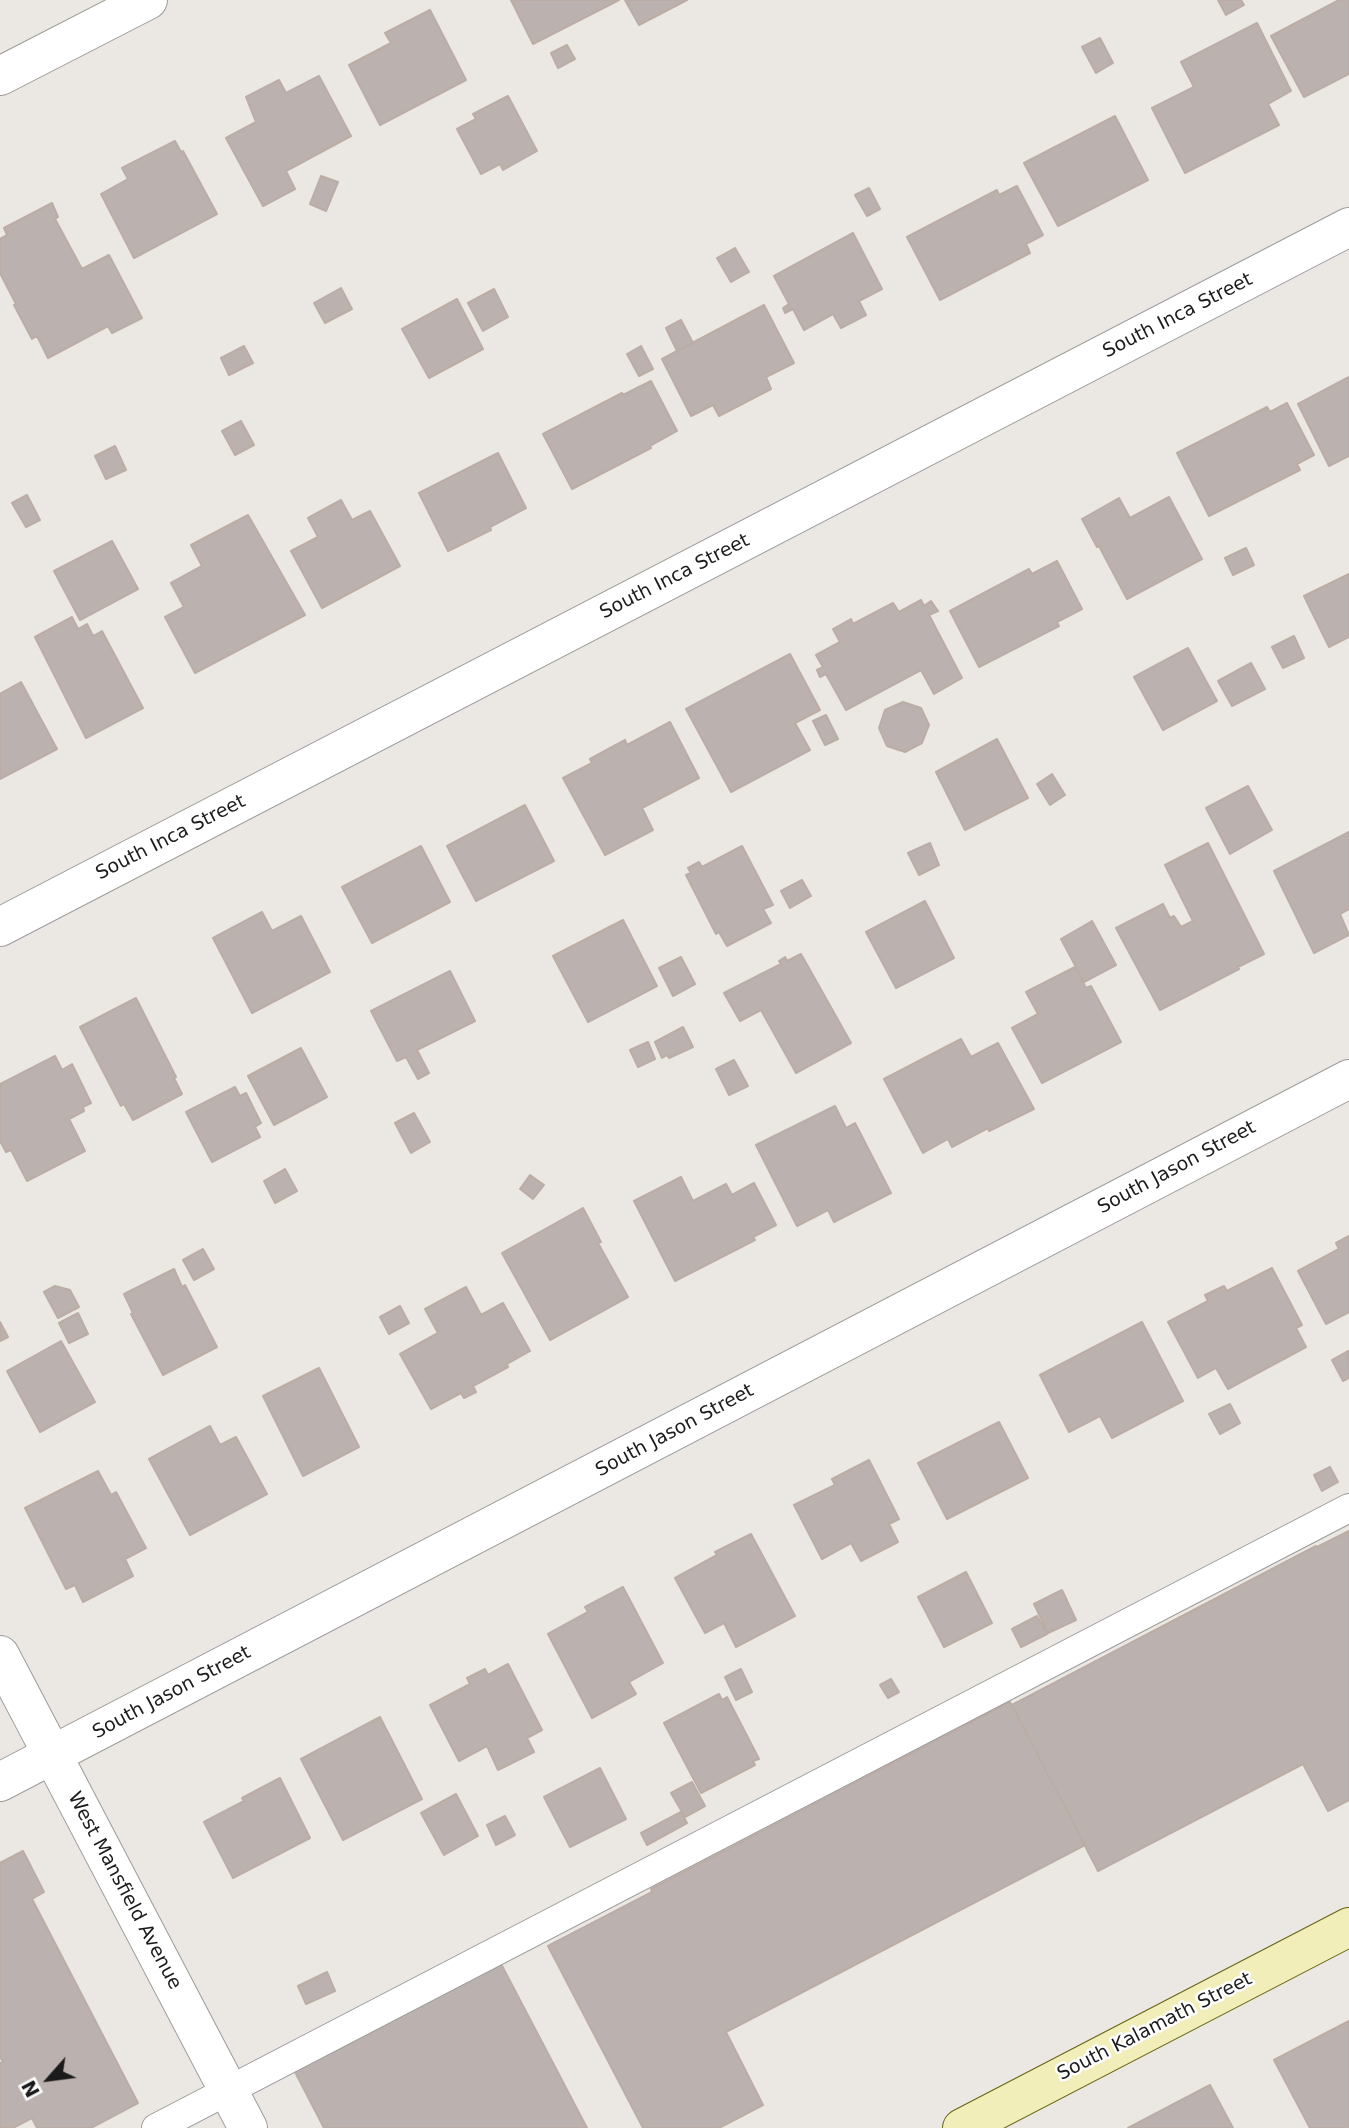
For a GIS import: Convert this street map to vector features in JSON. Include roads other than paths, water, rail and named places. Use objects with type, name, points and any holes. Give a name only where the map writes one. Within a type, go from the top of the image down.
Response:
[{"type":"street","points":[[0,76],[148,0]]},
{"type":"street","name":"South Inca Street","points":[[0,927],[1349,227]]},
{"type":"street","name":"South Jason Street","points":[[0,1782],[1349,1079]]},
{"type":"street","name":"West Mansfield Avenue","points":[[0,1655],[248,2128]]},
{"type":"street","name":"South Kalamath Street","points":[[962,2128],[1349,1927]]},
{"type":"lane","points":[[156,2128],[1349,1508]]}]
